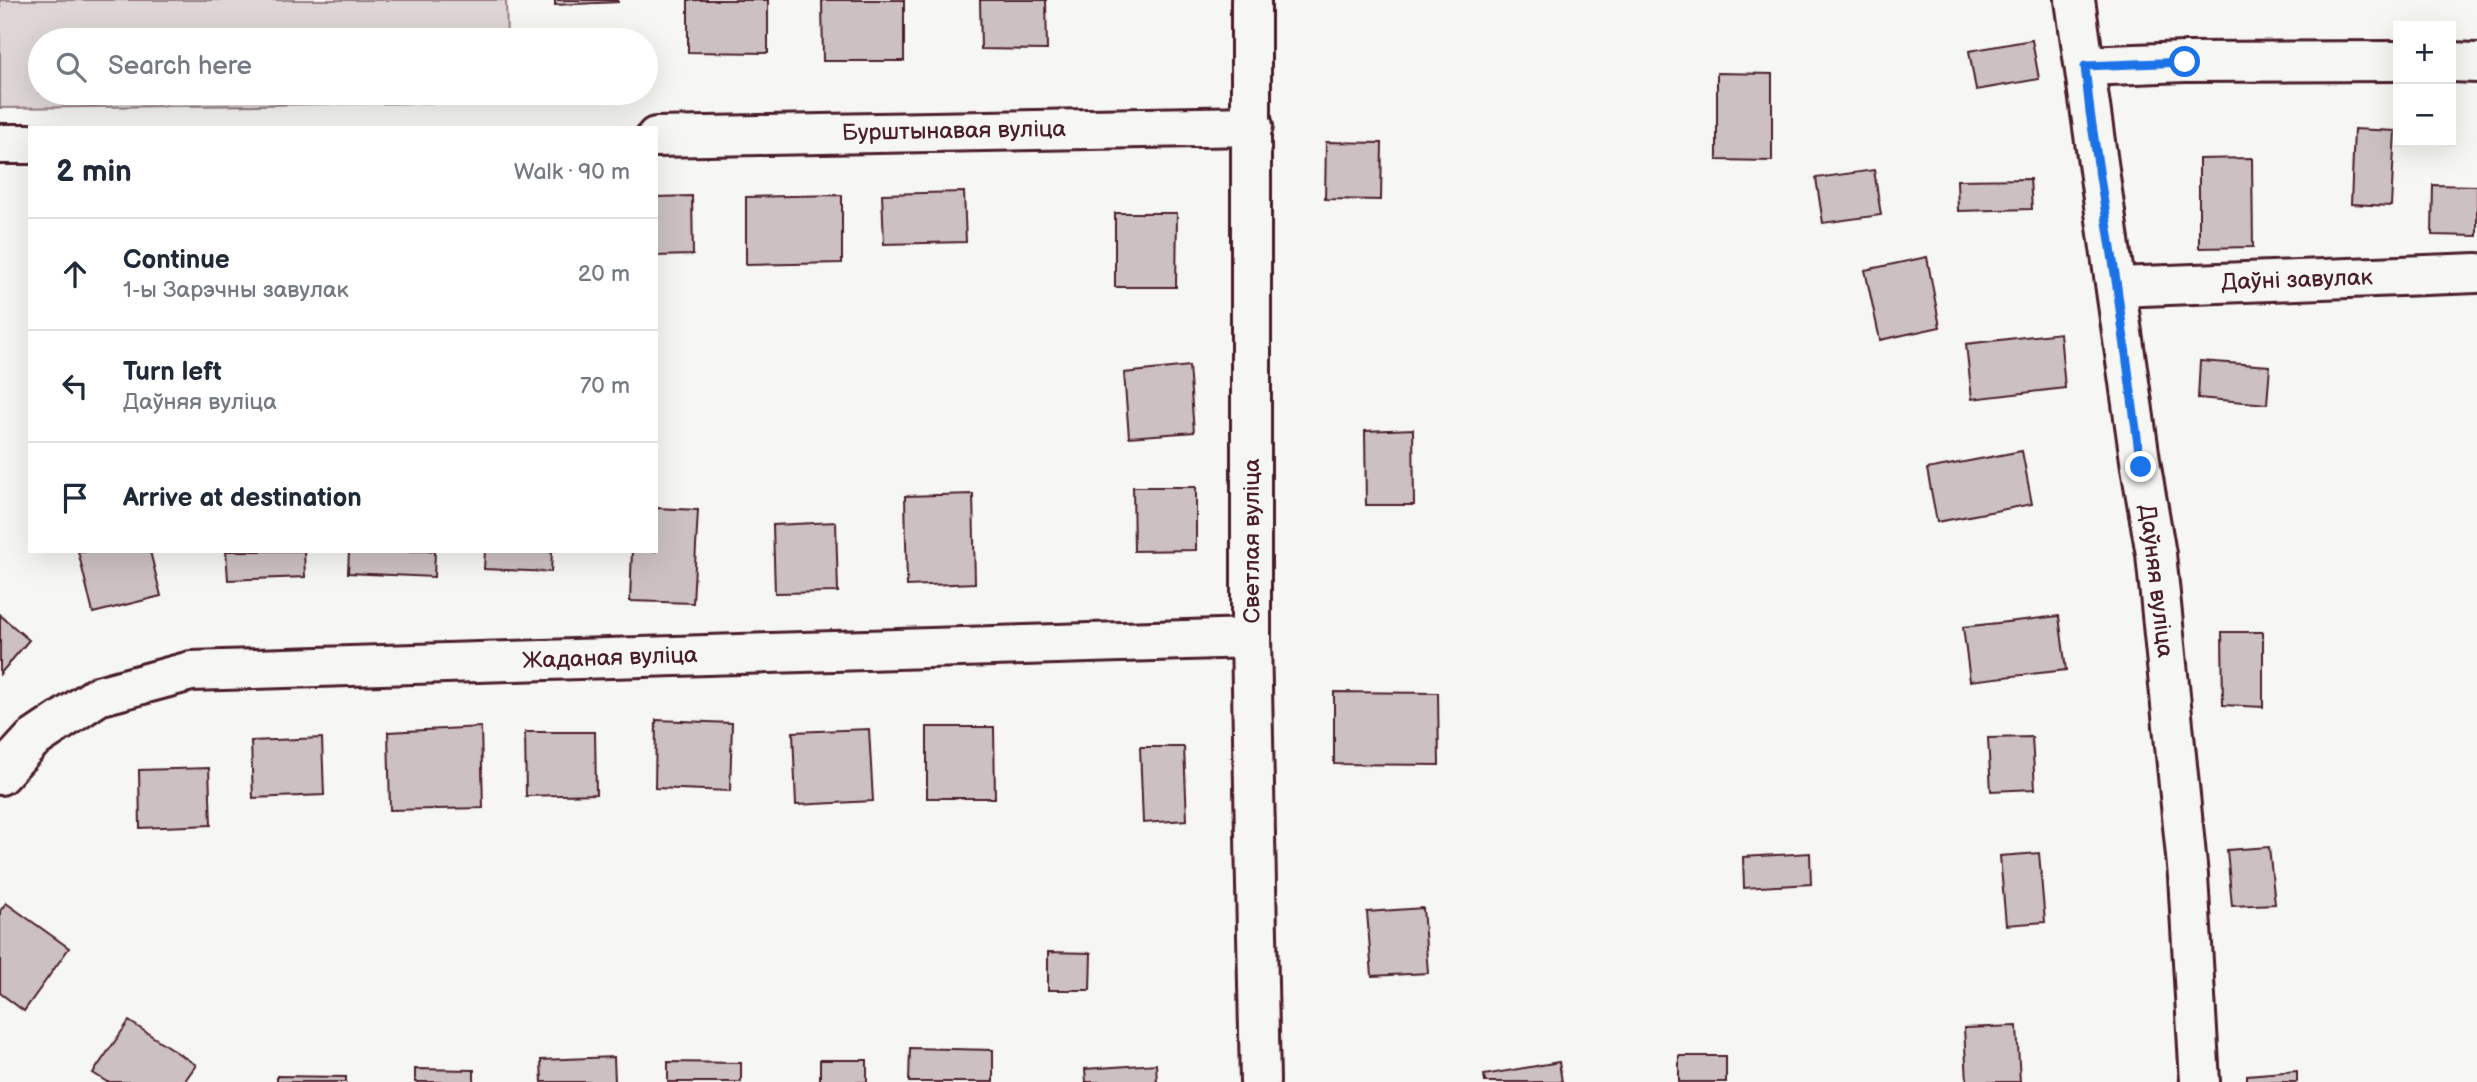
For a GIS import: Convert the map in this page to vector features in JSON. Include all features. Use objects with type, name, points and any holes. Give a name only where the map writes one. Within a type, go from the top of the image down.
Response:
[{"type":"street","name":"Светлая вуліца","points":[[1251,0],[1251,638],[1260,1082]]},
{"type":"street","name":"Даўняя вуліца","points":[[2075,0],[2160,593],[2188,876],[2200,1082]]},
{"type":"street","points":[[2085,66],[2199,62],[2393,61]]},
{"type":"street","points":[[2456,62],[2477,62]]},
{"type":"street","name":"Бурштынавая вуліца","points":[[658,136],[1252,125]]},
{"type":"street","points":[[0,144],[28,144]]},
{"type":"street","name":"Даўні завулак","points":[[2117,287],[2477,273]]},
{"type":"street","name":"Жаданая вуліца","points":[[0,775],[32,740],[98,696],[191,671],[1251,638]]},
{"type":"shaded area","points":[[0,0],[506,0],[507,28],[28,28],[28,105],[254,105],[0,108]]},
{"type":"building","points":[[555,0],[618,0],[618,2],[555,5]]},
{"type":"building","points":[[688,0],[768,0],[768,53],[688,52]]},
{"type":"building","points":[[822,0],[904,0],[904,61],[823,61]]},
{"type":"building","points":[[980,0],[1046,0],[1047,50],[981,49]]},
{"type":"building","points":[[2032,40],[2039,79],[1976,90],[1969,51]]},
{"type":"building","points":[[1717,73],[1772,74],[1772,161],[1717,160]]},
{"type":"building","points":[[2354,129],[2393,131],[2391,206],[2351,204]]},
{"type":"building","points":[[1326,142],[1382,143],[1381,200],[1325,199]]},
{"type":"building","points":[[2252,158],[2253,247],[2199,248],[2199,159]]},
{"type":"building","points":[[1874,170],[1881,215],[1823,223],[1816,178]]},
{"type":"building","points":[[2030,179],[2032,209],[1958,211],[1957,180]]},
{"type":"building","points":[[2433,185],[2477,186],[2477,236],[2432,235]]},
{"type":"building","points":[[964,192],[966,242],[884,244],[882,194]]},
{"type":"building","points":[[842,195],[842,263],[746,265],[746,197]]},
{"type":"building","points":[[692,196],[693,255],[658,256],[658,197]]},
{"type":"building","points":[[1115,213],[1177,213],[1176,287],[1115,287]]},
{"type":"building","points":[[1927,257],[1940,327],[1880,340],[1865,270]]},
{"type":"building","points":[[2060,333],[2065,388],[1972,399],[1966,344]]},
{"type":"building","points":[[2200,361],[2270,366],[2267,404],[2198,398]]},
{"type":"building","points":[[1189,366],[1194,432],[1129,437],[1124,373]]},
{"type":"building","points":[[1413,429],[1414,505],[1366,505],[1365,431]]},
{"type":"building","points":[[2022,451],[2032,504],[1937,522],[1927,469]]},
{"type":"building","points":[[1133,487],[1196,487],[1196,550],[1134,551]]},
{"type":"building","points":[[973,494],[975,583],[907,586],[905,496]]},
{"type":"building","points":[[658,508],[698,510],[693,603],[630,601],[632,553],[658,553]]},
{"type":"building","points":[[836,522],[838,592],[775,593],[773,525]]},
{"type":"building","points":[[78,553],[150,553],[161,596],[93,613]]},
{"type":"building","points":[[226,553],[304,553],[305,577],[228,580]]},
{"type":"building","points":[[349,553],[435,553],[434,577],[348,573]]},
{"type":"building","points":[[485,553],[552,553],[551,572],[484,569]]},
{"type":"building","points":[[0,615],[29,640],[0,674]]},
{"type":"building","points":[[2059,616],[2066,670],[1970,681],[1963,627]]},
{"type":"building","points":[[2222,632],[2263,632],[2263,707],[2223,705]]},
{"type":"building","points":[[1334,692],[1438,693],[1439,765],[1334,764]]},
{"type":"building","points":[[656,720],[732,723],[730,791],[655,788]]},
{"type":"building","points":[[481,727],[483,808],[390,810],[388,732]]},
{"type":"building","points":[[927,727],[994,727],[995,798],[927,798]]},
{"type":"building","points":[[869,729],[873,801],[796,805],[793,732]]},
{"type":"building","points":[[525,732],[595,732],[596,794],[526,796]]},
{"type":"building","points":[[2032,737],[2035,789],[1991,791],[1988,738]]},
{"type":"building","points":[[322,738],[324,795],[253,798],[251,741]]},
{"type":"building","points":[[1140,747],[1184,747],[1187,820],[1143,823]]},
{"type":"building","points":[[209,768],[211,825],[140,828],[139,770]]},
{"type":"building","points":[[2269,847],[2275,904],[2232,906],[2227,850]]},
{"type":"building","points":[[1810,853],[1811,884],[1744,888],[1743,857]]},
{"type":"building","points":[[2039,853],[2045,922],[2006,925],[2000,856]]},
{"type":"building","points":[[6,903],[69,948],[24,1011],[0,993],[0,911]]},
{"type":"building","points":[[1423,908],[1428,973],[1372,976],[1367,912]]},
{"type":"building","points":[[1048,952],[1091,953],[1090,990],[1048,990]]},
{"type":"building","points":[[129,1021],[196,1065],[184,1082],[107,1082],[93,1073]]},
{"type":"building","points":[[2017,1026],[2020,1082],[1967,1082],[1964,1028]]},
{"type":"building","points":[[910,1048],[993,1050],[993,1082],[909,1082]]},
{"type":"building","points":[[1679,1056],[1726,1056],[1726,1082],[1679,1082]]},
{"type":"building","points":[[614,1057],[615,1082],[542,1082],[541,1060]]},
{"type":"building","points":[[820,1060],[867,1060],[867,1082],[820,1082]]},
{"type":"building","points":[[668,1062],[741,1063],[741,1082],[668,1082]]},
{"type":"building","points":[[1559,1062],[1562,1082],[1485,1082],[1484,1075]]},
{"type":"building","points":[[1156,1064],[1157,1082],[1086,1082],[1085,1069]]},
{"type":"building","points":[[415,1069],[474,1070],[474,1082],[415,1082]]},
{"type":"building","points":[[2297,1071],[2297,1082],[2247,1082],[2247,1075]]},
{"type":"building","points":[[277,1076],[346,1077],[346,1082],[277,1082]]},
{"type":"route","points":[[2141,467],[2085,66],[2185,62]]}]
